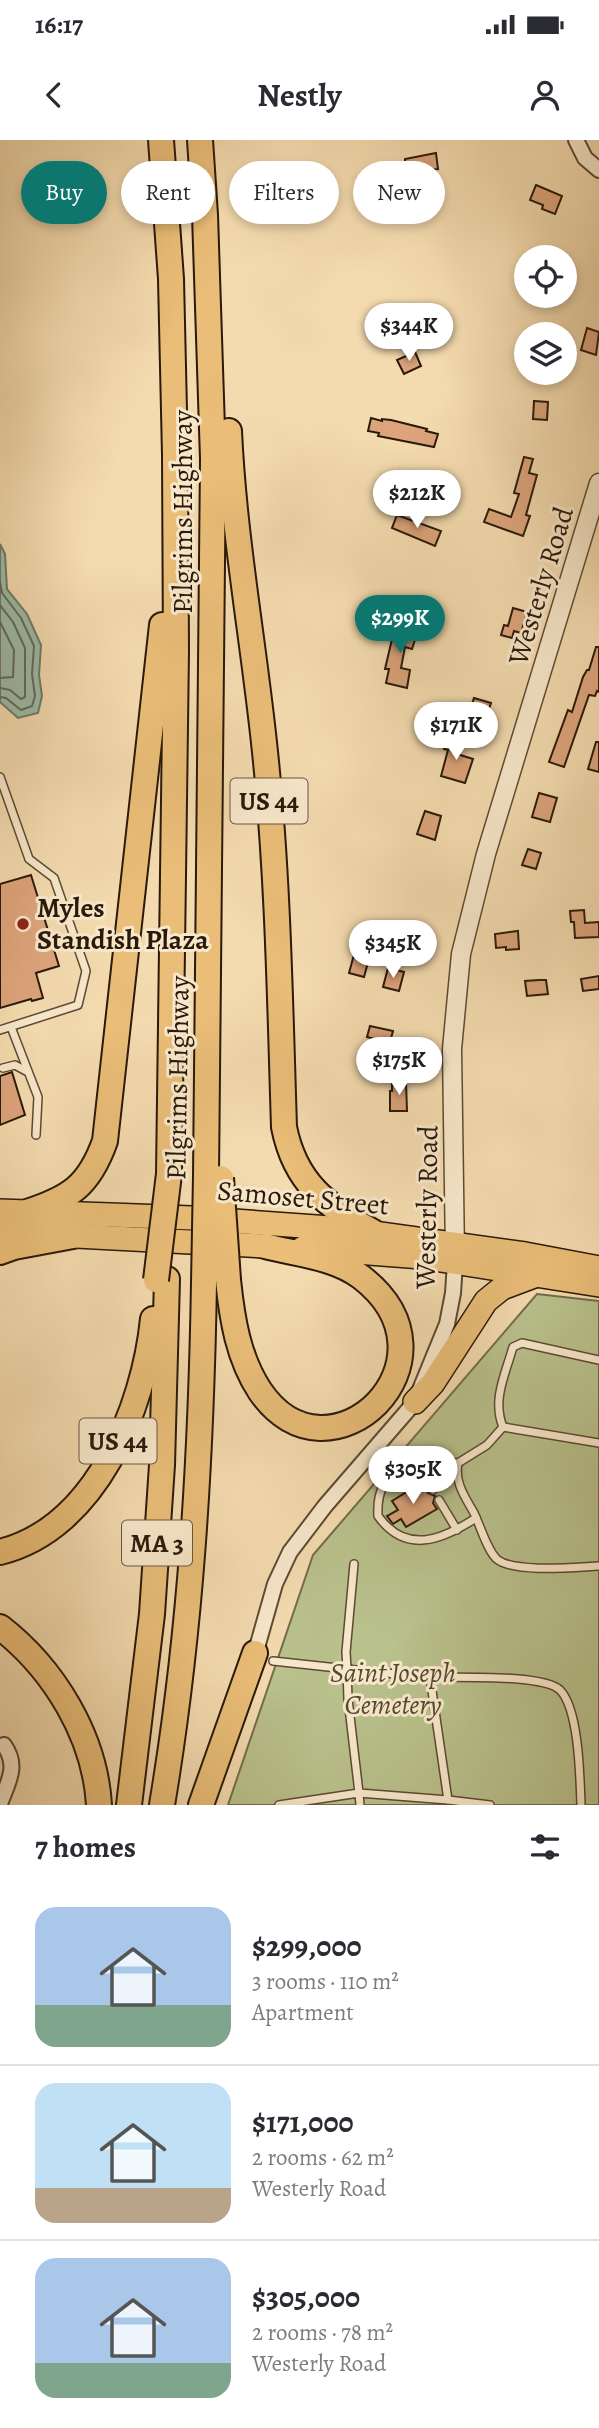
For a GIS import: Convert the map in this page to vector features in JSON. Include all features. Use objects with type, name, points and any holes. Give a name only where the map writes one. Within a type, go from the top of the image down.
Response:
[{"type":"highway","name":"Pilgrims Highway","points":[[161,140],[171,279],[176,496],[172,1029],[169,1174],[162,1279]]},
{"type":"highway","name":"Pilgrims Highway","points":[[200,140],[213,459],[208,1070],[221,1124],[214,1177],[216,1281]]},
{"type":"highway","name":"US 44","points":[[210,336],[227,398],[232,499],[266,766],[284,1127],[294,1160],[310,1186],[338,1211],[373,1232]]},
{"type":"highway","points":[[27,1212],[57,1202],[79,1188],[91,1174],[105,1141],[176,496]]},
{"type":"highway","name":"US 44","points":[[0,1252],[73,1236]]},
{"type":"highway","points":[[216,1281],[234,1323],[247,1366],[262,1393],[281,1413],[302,1424],[324,1427],[356,1420],[377,1406],[394,1381],[400,1349],[394,1320],[386,1304],[360,1276],[337,1263],[265,1246]]},
{"type":"highway","name":"US 44","points":[[0,1552],[36,1539],[55,1526],[87,1492],[107,1464],[123,1432],[143,1376],[162,1279]]},
{"type":"highway","name":"MA 3","points":[[129,1805],[153,1601],[162,1465],[162,1279]]},
{"type":"highway","name":"MA 3","points":[[162,1805],[176,1725],[192,1579],[201,1429],[216,1281]]},
{"type":"highway","points":[[0,1627],[44,1670],[74,1717],[93,1771],[99,1805]]},
{"type":"highway","points":[[201,1805],[264,1657]]},
{"type":"main road","name":"Samoset Street","points":[[0,1212],[217,1220],[373,1232],[537,1275],[599,1285]]},
{"type":"main road","name":"Samoset Street","points":[[0,1232],[376,1252],[525,1254],[599,1268]]},
{"type":"main road","points":[[415,1402],[433,1383],[485,1301],[502,1288],[537,1275]]},
{"type":"street","points":[[576,140],[585,158],[599,170]]},
{"type":"street","name":"Westerly Road","points":[[212,1805],[264,1657],[275,1584],[290,1552],[325,1506],[415,1402],[447,1324],[453,1293],[455,1254],[453,1031],[461,954],[486,853],[599,483]]},
{"type":"street","points":[[0,1804],[12,1768],[12,1757],[4,1745]]},
{"type":"lane","points":[[0,777],[29,859],[54,878],[86,971],[78,1005],[0,1030]]},
{"type":"lane","points":[[11,1027],[38,1097],[36,1135]]},
{"type":"lane","points":[[3,1068],[15,1065],[29,1074]]},
{"type":"lane","points":[[503,1427],[497,1413],[499,1396],[513,1347],[522,1343],[599,1360]]},
{"type":"lane","points":[[503,1427],[599,1443]]},
{"type":"lane","points":[[476,1518],[457,1530],[430,1540],[413,1540],[390,1532],[378,1516],[379,1492],[395,1472],[419,1463],[458,1463],[487,1445],[503,1427]]},
{"type":"lane","points":[[419,1463],[433,1490]]},
{"type":"lane","points":[[458,1463],[458,1485],[490,1551],[499,1561],[525,1568],[599,1566]]},
{"type":"lane","points":[[439,1500],[457,1530]]},
{"type":"lane","points":[[354,1564],[346,1652],[348,1699],[360,1805]]},
{"type":"lane","points":[[264,1657],[347,1670],[430,1677],[521,1679],[539,1682],[561,1691],[571,1715],[577,1741],[581,1805]]},
{"type":"lane","points":[[430,1677],[448,1800]]},
{"type":"lane","points":[[279,1805],[359,1793],[490,1805]]},
{"type":"green space","name":"Saint Joseph Cemetery","points":[[537,1294],[599,1301],[599,1805],[228,1805],[313,1555]]},
{"type":"water","points":[[0,544],[5,554],[7,589],[27,614],[41,645],[39,675],[42,696],[38,713],[18,718],[0,702]]},
{"type":"building","points":[[436,153],[437,161],[405,161]]},
{"type":"building","points":[[536,185],[562,196],[555,214],[530,200]]},
{"type":"building","points":[[587,328],[599,332],[596,355],[581,350]]},
{"type":"building","points":[[415,352],[421,366],[404,374],[397,360]]},
{"type":"building","points":[[534,401],[548,402],[547,420],[533,419]]},
{"type":"building","points":[[371,418],[391,420],[438,434],[434,447],[378,436],[379,433],[368,431]]},
{"type":"building","points":[[524,457],[533,459],[529,473],[537,475],[526,515],[530,516],[523,536],[484,522],[489,509],[511,517],[519,494],[514,493]]},
{"type":"building","points":[[397,515],[441,531],[435,546],[392,528]]},
{"type":"building","points":[[513,608],[527,612],[521,633],[514,631],[512,638],[501,635],[504,625],[508,626]]},
{"type":"building","points":[[403,621],[419,627],[412,649],[405,647],[401,668],[410,670],[407,688],[386,683],[389,669],[385,669],[393,635],[399,636]]},
{"type":"building","points":[[596,647],[599,647],[599,692],[597,691],[595,696],[589,695],[564,767],[549,762],[568,710],[572,712]]},
{"type":"building","points":[[474,698],[491,703],[487,715],[492,717],[487,734],[473,730],[478,713],[470,710]]},
{"type":"building","points":[[447,737],[461,740],[457,754],[473,759],[465,783],[441,776],[448,750],[444,749]]},
{"type":"building","points":[[596,742],[599,742],[599,772],[588,769]]},
{"type":"building","points":[[539,793],[557,798],[550,822],[532,817]]},
{"type":"building","points":[[425,811],[441,816],[435,840],[417,834]]},
{"type":"building","points":[[528,849],[541,853],[536,869],[522,865]]},
{"type":"building","name":"Myles Standish Plaza","points":[[31,875],[59,966],[36,973],[43,998],[0,1008],[0,884]]},
{"type":"building","points":[[584,910],[585,923],[599,922],[599,937],[575,938],[570,911]]},
{"type":"building","points":[[518,931],[519,949],[496,948],[495,934]]},
{"type":"building","points":[[360,945],[372,948],[364,977],[349,973],[355,951],[358,952]]},
{"type":"building","points":[[388,968],[404,972],[399,991],[383,987]]},
{"type":"building","points":[[599,976],[599,989],[583,991],[581,979]]},
{"type":"building","points":[[546,980],[548,994],[527,996],[525,981]]},
{"type":"building","points":[[370,1026],[393,1031],[384,1063],[370,1060],[375,1039],[367,1037]]},
{"type":"building","points":[[12,1072],[25,1115],[0,1125],[0,1076]]},
{"type":"building","points":[[406,1082],[407,1111],[390,1111],[392,1083]]},
{"type":"building","points":[[421,1483],[428,1493],[435,1496],[433,1503],[437,1509],[406,1527],[401,1519],[393,1524],[387,1516],[398,1510],[392,1501]]},
{"type":"place","name":"Myles Standish Plaza","points":[[23,924]]}]
